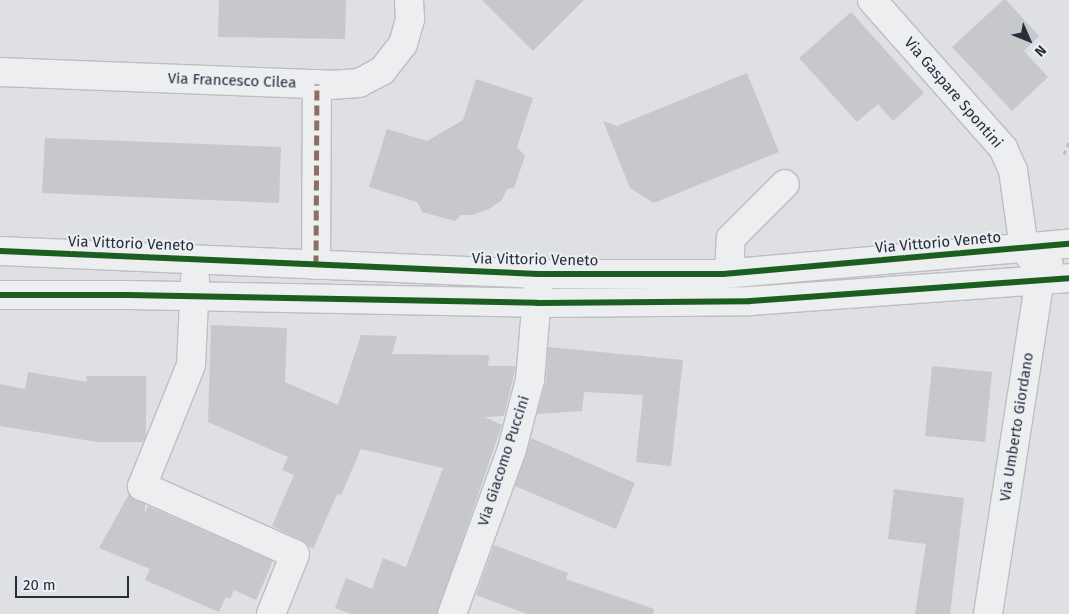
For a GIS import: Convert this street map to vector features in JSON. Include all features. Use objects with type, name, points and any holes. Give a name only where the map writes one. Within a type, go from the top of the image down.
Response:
[{"type":"street","name":"Via Francesco Cilea","points":[[0,72],[317,84],[359,83],[382,71],[403,44],[410,19],[409,0]]},
{"type":"street","name":"Via Gaspare Spontini","points":[[872,0],[1003,148],[1016,184],[1024,248],[1034,262],[1040,280]]},
{"type":"street","points":[[316,265],[317,84]]},
{"type":"street","points":[[729,273],[731,238],[785,184]]},
{"type":"street","name":"Via Vittorio Veneto","points":[[0,251],[539,274],[729,273],[1024,248],[1067,240]]},
{"type":"street","name":"Via Umberto Giordano","points":[[988,614],[1040,280],[1067,240]]},
{"type":"street","points":[[196,259],[191,365],[142,486],[295,554],[271,614]]},
{"type":"street","name":"Via Giacomo Puccini","points":[[452,614],[512,449],[530,380],[539,274]]},
{"type":"street","points":[[0,295],[194,296],[537,304],[750,301],[1069,278]]},
{"type":"path","points":[[1064,154],[1069,142]]},
{"type":"building","points":[[219,0],[346,0],[345,39],[218,37]]},
{"type":"building","points":[[482,0],[584,0],[533,51]]},
{"type":"building","points":[[1003,0],[1006,0],[1039,36],[1024,51],[1048,77],[1012,111],[952,47]]},
{"type":"building","points":[[851,12],[924,93],[893,121],[878,104],[857,122],[799,58]]},
{"type":"building","points":[[747,73],[779,152],[654,203],[630,188],[603,121],[617,126]]},
{"type":"building","points":[[476,79],[533,98],[517,147],[525,156],[514,188],[507,189],[502,200],[489,209],[472,215],[461,215],[455,221],[422,212],[417,202],[369,187],[387,129],[427,141],[463,120]]},
{"type":"building","points":[[45,138],[281,147],[279,203],[42,193]]},
{"type":"building","points":[[211,325],[287,328],[285,382],[338,405],[361,335],[397,336],[392,354],[489,355],[488,366],[516,366],[504,416],[484,417],[502,425],[437,614],[352,614],[335,608],[346,578],[372,589],[383,558],[406,567],[443,468],[361,449],[341,495],[337,494],[313,549],[301,540],[272,526],[294,475],[282,470],[288,457],[208,422]]},
{"type":"building","points":[[548,347],[683,360],[671,466],[636,462],[643,395],[584,392],[582,411],[537,414],[546,381]]},
{"type":"building","points":[[932,366],[992,372],[985,442],[925,436]]},
{"type":"building","points":[[28,372],[87,382],[86,376],[146,376],[146,436],[143,442],[97,442],[0,426],[0,384],[25,389]]},
{"type":"building","points":[[531,438],[635,483],[616,529],[515,486]]},
{"type":"building","points":[[894,489],[964,498],[950,614],[915,614],[926,544],[888,539]]},
{"type":"building","points":[[129,494],[145,504],[145,513],[148,506],[273,561],[256,600],[234,590],[230,599],[226,597],[219,612],[145,580],[150,569],[99,548]]},
{"type":"building","points":[[494,545],[568,573],[566,579],[654,609],[653,614],[527,614],[476,595]]},
{"type":"marked path","points":[[316,265],[317,84]]},
{"type":"cycle path","points":[[0,251],[539,274],[723,274],[1069,244]]},
{"type":"cycle path","points":[[0,295],[128,295],[537,303],[750,301],[1069,278]]}]
